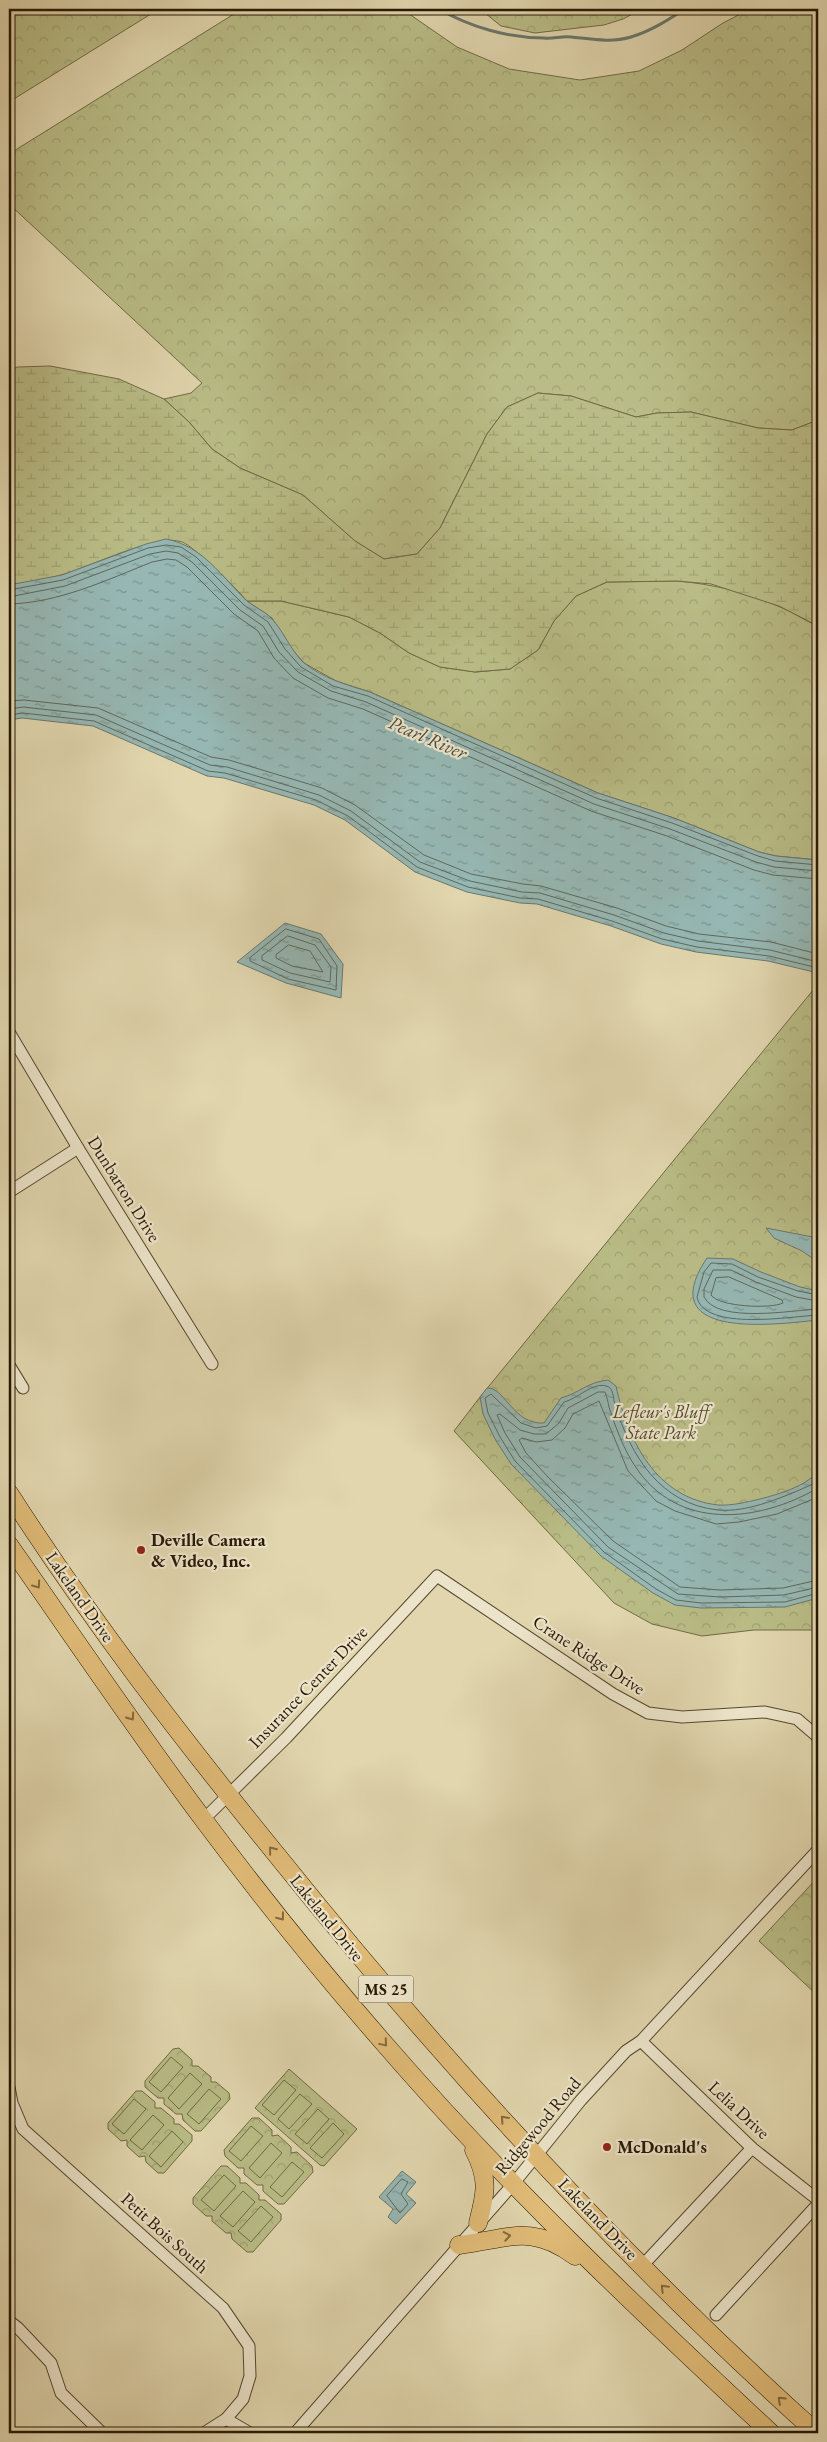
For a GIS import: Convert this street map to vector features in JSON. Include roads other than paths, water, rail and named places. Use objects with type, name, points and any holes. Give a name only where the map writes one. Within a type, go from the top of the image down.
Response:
[{"type":"highway","name":"Lakeland Drive","points":[[10,1495],[139,1680],[227,1794],[340,1934],[404,2009],[537,2155],[642,2266],[702,2326],[817,2433]]},
{"type":"highway","name":"Lakeland Drive","points":[[9,1545],[204,1820],[329,1978],[390,2050],[466,2134],[514,2183],[616,2285],[772,2433]]},
{"type":"highway","points":[[466,2134],[483,2166],[485,2177],[486,2188],[478,2223]]},
{"type":"highway","points":[[460,2244],[515,2234],[545,2238],[563,2247],[616,2285]]},
{"type":"street","name":"Dunbarton Drive","points":[[9,1032],[78,1148],[212,1364]]},
{"type":"street","points":[[9,1192],[78,1148]]},
{"type":"street","points":[[9,1365],[23,1388]]},
{"type":"street","name":"Insurance Center Drive","points":[[204,1820],[227,1794],[286,1738],[437,1576]]},
{"type":"street","name":"Crane Ridge Drive","points":[[437,1576],[613,1694],[648,1713],[682,1717],[765,1712],[798,1719],[818,1737]]},
{"type":"street","name":"Ridgewood Road","points":[[294,2433],[514,2183],[581,2100],[626,2051],[641,2041],[818,1850]]},
{"type":"street","name":"Lelia Drive","points":[[641,2041],[752,2148],[818,2200]]},
{"type":"street","name":"Petit Bois South","points":[[9,2088],[12,2103],[23,2129],[223,2308],[249,2346],[250,2376],[243,2399],[226,2419],[204,2433]]},
{"type":"street","points":[[642,2266],[752,2148]]},
{"type":"street","points":[[716,2316],[818,2204]]},
{"type":"street","points":[[9,2321],[51,2363],[61,2393],[102,2433]]},
{"type":"street","points":[[226,2419],[234,2433]]},
{"type":"street","points":[[226,2419],[250,2433]]},
{"type":"water","name":"Pearl River","points":[[166,539],[191,548],[211,563],[247,601],[272,619],[303,662],[326,677],[370,692],[598,793],[674,818],[759,852],[776,856],[818,860],[818,973],[768,961],[696,952],[661,944],[611,926],[537,904],[520,903],[467,892],[415,872],[345,820],[314,805],[224,778],[207,776],[93,726],[22,718],[9,720],[9,585],[62,575],[146,544]]},
{"type":"water","points":[[285,923],[321,934],[343,964],[341,998],[286,983],[237,962]]},
{"type":"water","points":[[766,1228],[818,1238],[818,1262],[802,1251],[774,1238]]},
{"type":"water","points":[[707,1258],[733,1259],[800,1287],[818,1291],[818,1320],[749,1324],[725,1322],[706,1315],[695,1303],[694,1284]]},
{"type":"water","points":[[608,1380],[616,1386],[628,1427],[648,1464],[662,1479],[678,1491],[696,1500],[718,1505],[739,1504],[791,1489],[806,1482],[818,1472],[818,1598],[785,1607],[701,1608],[675,1605],[653,1593],[601,1556],[511,1464],[495,1439],[483,1414],[480,1397],[487,1388],[499,1393],[517,1413],[525,1418],[533,1422],[544,1423],[561,1398],[589,1385]]},
{"type":"water","points":[[402,2171],[416,2182],[406,2194],[416,2203],[396,2224],[388,2217],[393,2209],[379,2197]]},
{"type":"waterway","points":[[439,9],[463,21],[503,34],[608,40],[624,39],[645,32],[685,9]]},
{"type":"place","name":"Deville Camera & Video, Inc.","points":[[141,1550]]},
{"type":"place","name":"McDonald's","points":[[607,2147]]},
{"type":"park label","name":"Lefleur's Bluff State Park","points":[[661,1422]]}]
